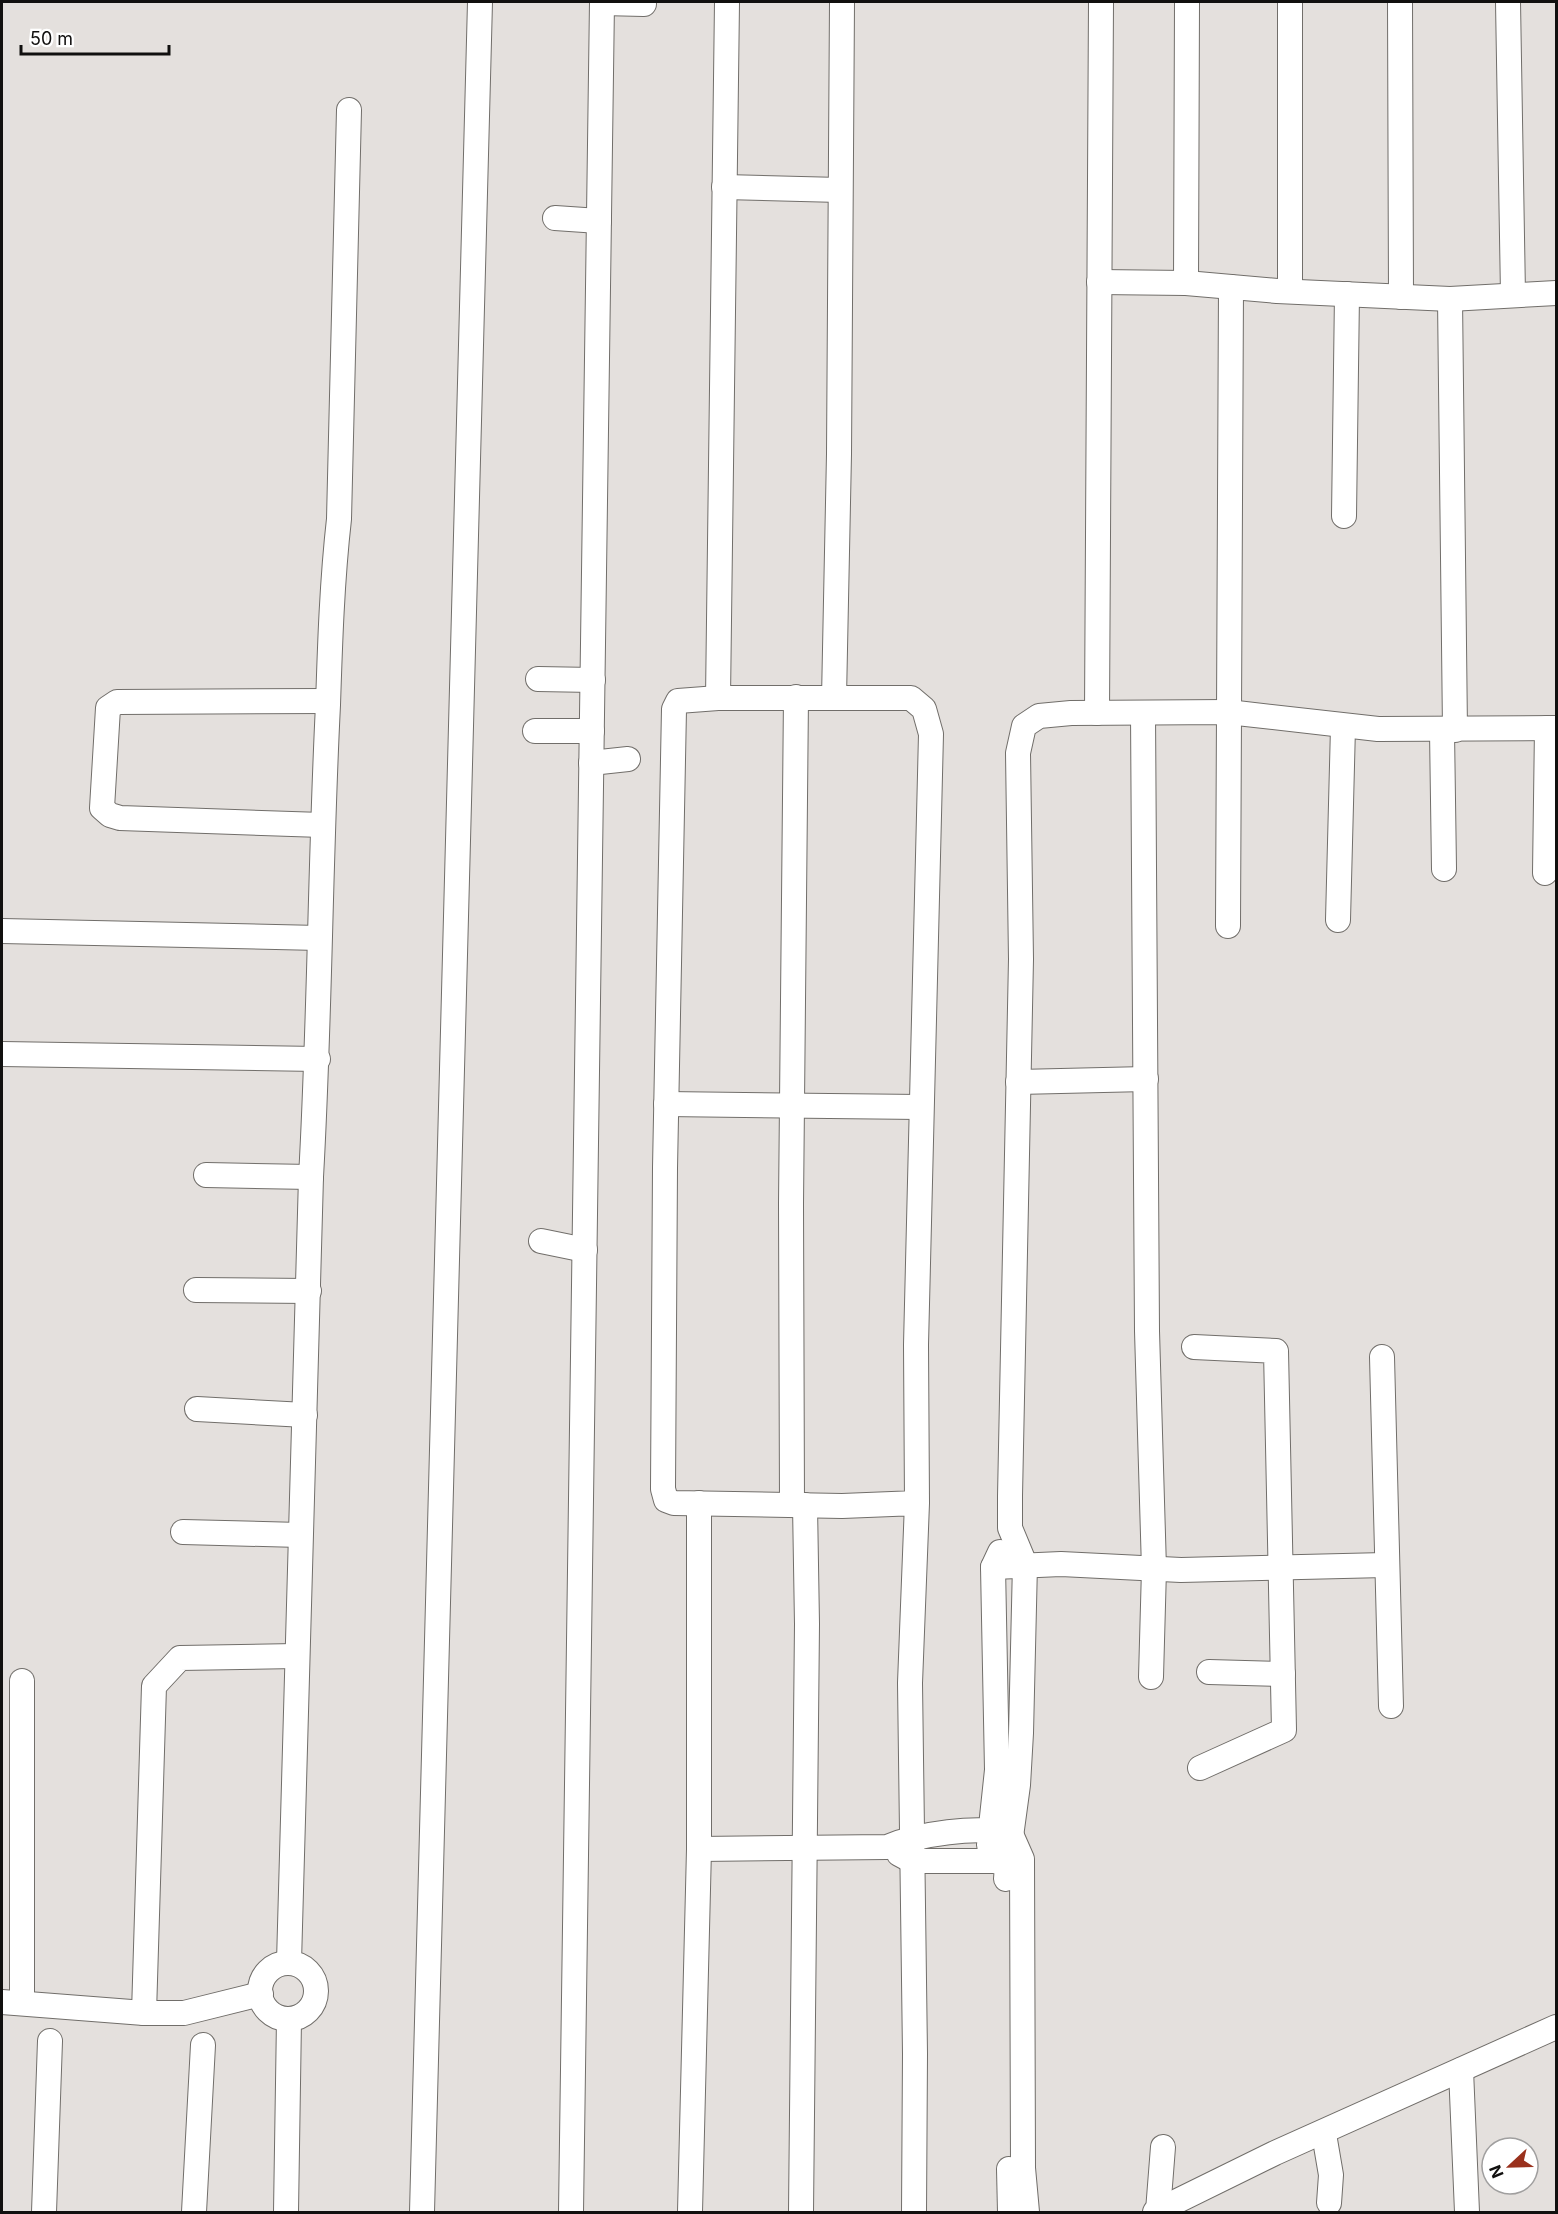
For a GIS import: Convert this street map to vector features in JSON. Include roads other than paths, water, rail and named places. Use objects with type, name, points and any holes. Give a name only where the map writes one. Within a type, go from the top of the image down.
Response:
[{"type":"street","points":[[422,2212],[480,2]]},
{"type":"street","points":[[571,2212],[602,2],[644,4]]},
{"type":"street","points":[[718,698],[727,2]]},
{"type":"street","points":[[834,698],[839,454],[842,2]]},
{"type":"street","points":[[1098,713],[1101,2]]},
{"type":"street","points":[[1186,283],[1187,2]]},
{"type":"street","points":[[1290,2],[1290,291]]},
{"type":"street","points":[[1400,2],[1401,297]]},
{"type":"street","points":[[1508,2],[1513,295]]},
{"type":"street","points":[[289,1962],[311,1177],[318,1059],[322,825],[333,568],[339,519],[349,110]]},
{"type":"street","points":[[724,187],[840,190]]},
{"type":"street","points":[[555,218],[599,221]]},
{"type":"street","points":[[1100,282],[1186,283],[1450,299],[1557,293]]},
{"type":"street","points":[[1228,926],[1231,287]]},
{"type":"street","points":[[1344,516],[1347,294]]},
{"type":"street","points":[[1444,869],[1448,730],[1450,299]]},
{"type":"street","points":[[538,679],[593,680]]},
{"type":"street","points":[[796,697],[792,1106],[804,1848],[801,2212]]},
{"type":"street","points":[[914,2212],[910,1683],[917,1503],[916,1345],[920,1107],[931,734],[924,709],[911,698],[718,698],[678,701],[674,709],[666,1104],[663,1489],[666,1500],[674,1503],[798,1505],[917,1503]]},
{"type":"street","points":[[322,825],[120,818],[110,815],[102,808],[102,792],[108,708],[117,702],[328,701]]},
{"type":"street","points":[[1143,712],[1147,1331],[1154,1569],[1151,1677]]},
{"type":"street","points":[[1008,1769],[993,1567],[1010,1528],[1021,959],[1018,753],[1024,726],[1039,716],[1228,712],[1343,727],[1448,730],[1552,728],[1545,873]]},
{"type":"street","points":[[1338,920],[1343,727]]},
{"type":"street","points":[[535,732],[592,731]]},
{"type":"street","points":[[591,763],[628,759]]},
{"type":"street","points":[[2,930],[319,938]]},
{"type":"street","points":[[2,1054],[318,1059]]},
{"type":"street","points":[[1018,1082],[1146,1079]]},
{"type":"street","points":[[666,1104],[920,1107]]},
{"type":"street","points":[[206,1175],[311,1177]]},
{"type":"street","points":[[541,1241],[585,1250]]},
{"type":"street","points":[[196,1290],[309,1291]]},
{"type":"street","points":[[1194,1347],[1276,1350],[1284,1730],[1200,1767]]},
{"type":"street","points":[[1382,1357],[1391,1706]]},
{"type":"street","points":[[197,1409],[305,1415]]},
{"type":"street","points":[[690,2212],[699,1848],[699,1503]]},
{"type":"street","points":[[1010,1528],[1025,1564],[1008,1769],[997,1863],[1010,2212]]},
{"type":"street","points":[[183,1532],[300,1535]]},
{"type":"street","points":[[993,1567],[1025,1564],[1154,1569],[1386,1565]]},
{"type":"street","points":[[144,2013],[154,1686],[180,1658],[296,1656]]},
{"type":"street","points":[[1209,1672],[1283,1674]]},
{"type":"street","points":[[22,1680],[12,2002],[144,2013],[184,2013],[261,1994]]},
{"type":"street","points":[[912,1849],[1001,1832],[1017,1844],[1022,1859],[1023,2168],[1027,2212]]},
{"type":"street","points":[[699,1848],[887,1847],[997,1863]]},
{"type":"street","points":[[289,1962],[301,1965],[310,1973],[316,1984],[316,1997],[310,2008],[301,2016],[289,2019],[270,2012],[261,1994],[261,1982],[268,1972],[277,1965],[289,1962]]},
{"type":"street","points":[[286,2212],[289,2019]]},
{"type":"street","points":[[1156,2212],[1275,2153],[1557,2027]]},
{"type":"street","points":[[44,2212],[50,2042]]},
{"type":"street","points":[[194,2212],[203,2045]]},
{"type":"street","points":[[1461,2070],[1467,2212]]},
{"type":"street","points":[[1324,2133],[1331,2175],[1329,2203]]},
{"type":"street","points":[[1156,2212],[1163,2147]]}]
